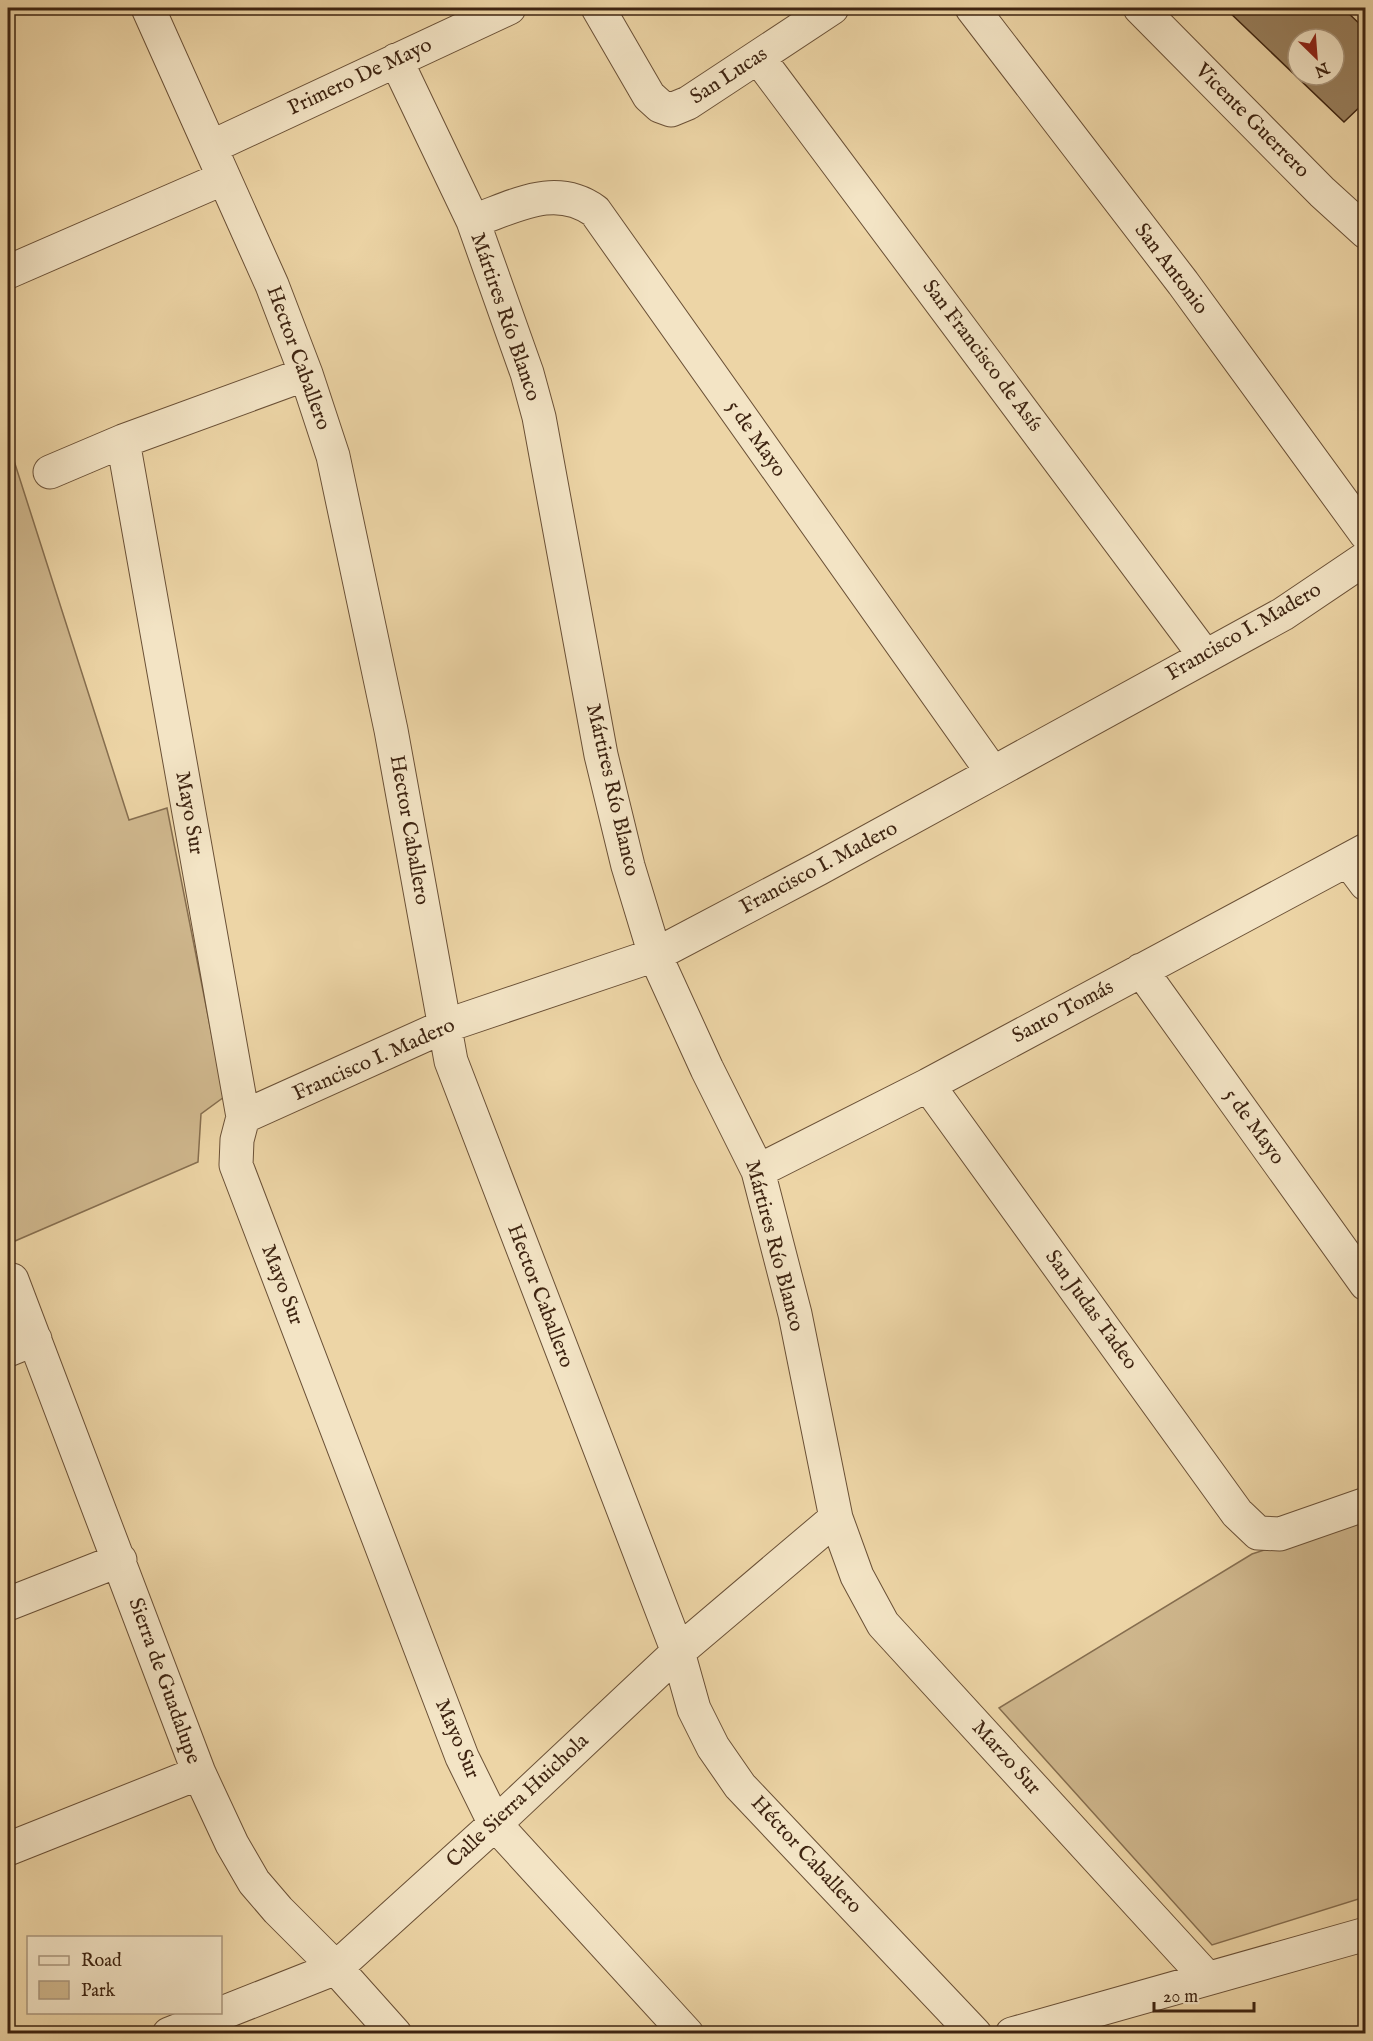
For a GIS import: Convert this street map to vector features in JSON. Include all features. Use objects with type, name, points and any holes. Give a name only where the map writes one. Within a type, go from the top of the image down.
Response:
[{"type":"street","name":"Hector Caballero","points":[[148,8],[272,285],[306,374],[333,456],[391,729],[451,1061],[678,1652]]},
{"type":"street","name":"Primero De Mayo","points":[[212,147],[509,8]]},
{"type":"street","name":"San Lucas","points":[[598,8],[649,96],[660,106],[671,110],[688,103],[832,8]]},
{"type":"street","name":"San Antonio","points":[[972,8],[1183,283],[1365,534]]},
{"type":"street","name":"Vicente Guerrero","points":[[1140,8],[1365,232]]},
{"type":"street","name":"San Francisco de Asís","points":[[758,57],[1205,656]]},
{"type":"street","name":"Mártires Río Blanco","points":[[396,60],[472,221],[527,373],[539,417],[601,755],[628,866],[656,955],[707,1069],[758,1171],[795,1314],[836,1518]]},
{"type":"street","points":[[8,272],[224,178]]},
{"type":"street","name":"5 de Mayo","points":[[472,221],[543,197],[567,197],[582,201],[595,211],[993,773]]},
{"type":"street","points":[[50,472],[123,441],[306,374]]},
{"type":"street","name":"Mayo Sur","points":[[123,441],[243,1118],[237,1140],[236,1165],[462,1757],[495,1824],[687,2034]]},
{"type":"street","name":"Francisco I. Madero","points":[[243,1118],[446,1026],[656,955],[1284,614],[1365,558]]},
{"type":"street","name":"Santo Tomás","points":[[758,1171],[928,1085],[1141,970],[1360,865]]},
{"type":"street","name":"5 de Mayo","points":[[1141,970],[1365,1284]]},
{"type":"street","name":"San Judas Tadeo","points":[[928,1085],[1238,1513],[1258,1533],[1280,1534],[1365,1504]]},
{"type":"street","name":"Sierra de Guadalupe","points":[[12,1280],[21,1345],[120,1560],[199,1773],[232,1844],[254,1882],[278,1910],[336,1968],[395,2034]]},
{"type":"street","name":"Calle Sierra Huichola","points":[[222,2013],[336,1968],[495,1824],[678,1652],[836,1518]]},
{"type":"street","name":"Marzo Sur","points":[[836,1518],[857,1576],[883,1624],[1207,1978]]},
{"type":"street","points":[[8,1604],[120,1560]]},
{"type":"street","name":"Héctor Caballero","points":[[678,1652],[694,1709],[713,1747],[740,1786],[975,2034]]},
{"type":"street","points":[[8,1850],[199,1773]]},
{"type":"street","points":[[1012,2034],[1365,1934]]},
{"type":"street","name":"Calle Sierra Huichola","points":[[169,2034],[220,2014]]},
{"type":"green space","points":[[8,442],[129,820],[167,808],[224,1097],[201,1114],[198,1162],[8,1244]]},
{"type":"green space","points":[[1365,1517],[1365,1897],[1212,1945],[999,1708],[1252,1554]]},
{"type":"building","points":[[1225,8],[1343,8],[1366,30],[1366,101],[1344,122],[1307,87],[1346,87],[1346,27],[1286,27],[1286,66]]}]
